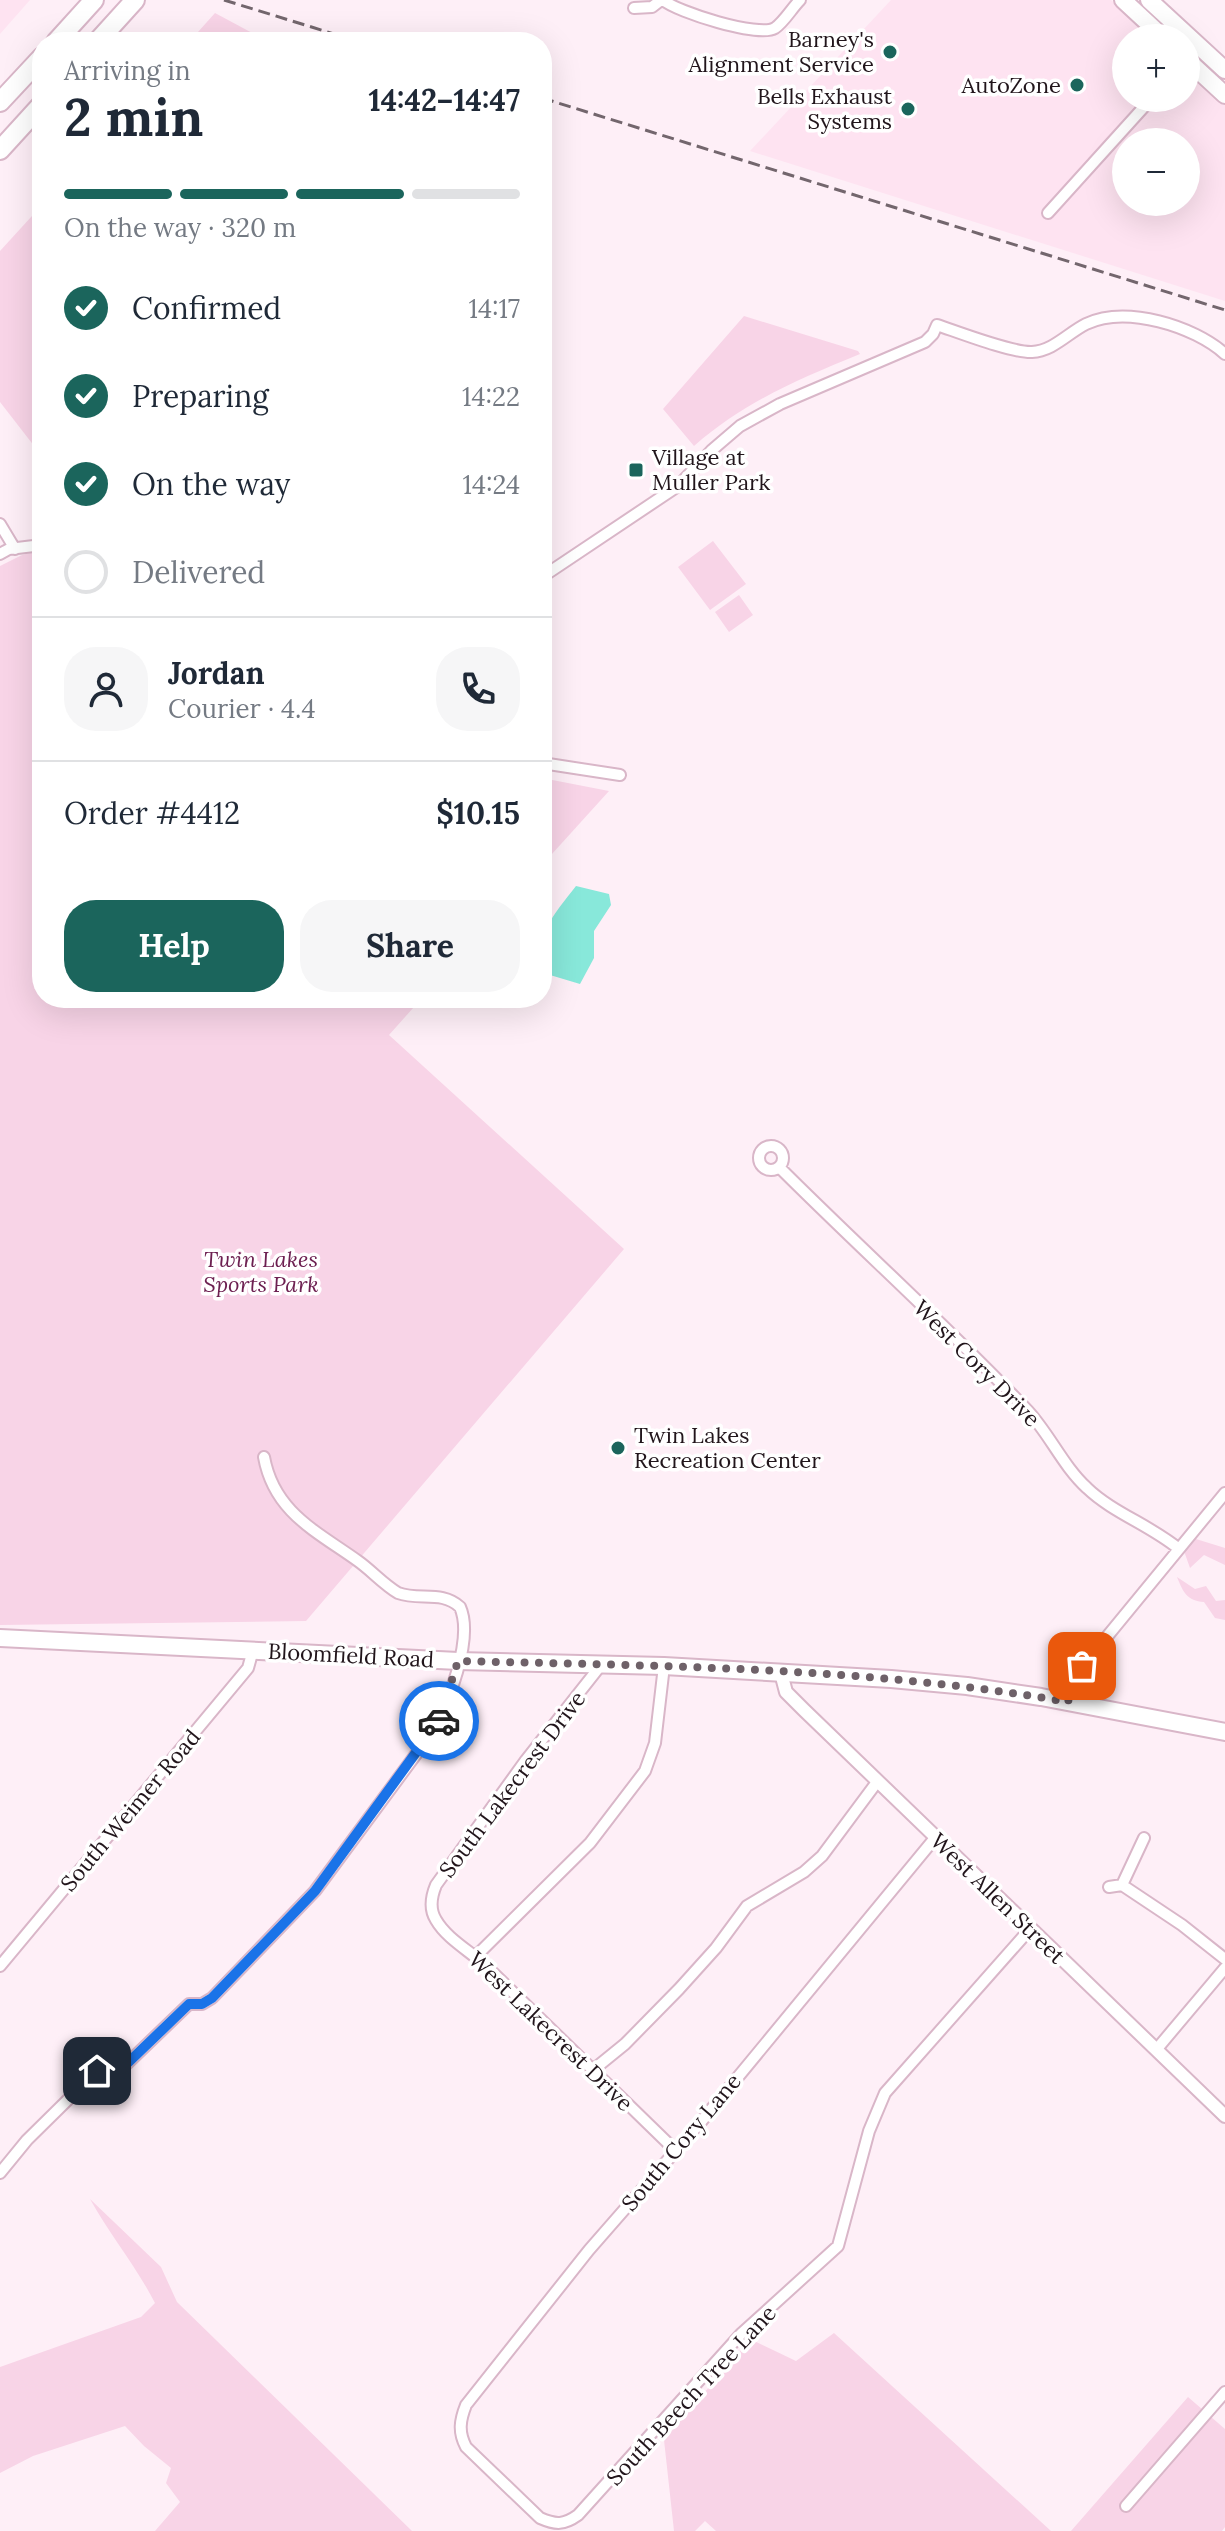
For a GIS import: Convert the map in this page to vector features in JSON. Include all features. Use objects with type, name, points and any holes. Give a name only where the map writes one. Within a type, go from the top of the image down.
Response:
[{"type":"highway","points":[[63,32],[87,0]]},
{"type":"highway","points":[[65,32],[94,0]]},
{"type":"highway","points":[[106,32],[135,0]]},
{"type":"highway","points":[[0,102],[32,68]]},
{"type":"highway","points":[[0,150],[32,115]]},
{"type":"main road","points":[[1123,0],[1149,24]]},
{"type":"main road","points":[[1149,0],[1225,70]]},
{"type":"main road","points":[[1200,73],[1225,95]]},
{"type":"main road","name":"Bloomfield Road","points":[[0,1638],[458,1661],[664,1666],[967,1686],[1225,1732]]},
{"type":"street","points":[[634,8],[652,7],[662,0],[682,11],[759,31],[774,29],[800,0]]},
{"type":"street","points":[[1048,213],[1139,112]]},
{"type":"street","points":[[552,570],[678,486],[740,426],[780,404],[925,342],[937,325],[1032,352],[1052,347],[1092,321],[1133,317],[1199,336],[1225,354]]},
{"type":"street","points":[[0,524],[15,549]]},
{"type":"street","points":[[0,554],[32,546]]},
{"type":"street","points":[[552,765],[620,775]]},
{"type":"street","name":"West Cory Drive","points":[[779,1167],[1028,1411],[1090,1491],[1157,1531],[1179,1549]]},
{"type":"street","points":[[0,2173],[27,2140],[97,2071],[108,2082],[189,2004],[202,2004],[212,1998],[304,1903],[442,1716],[465,1623],[458,1605],[443,1597],[411,1597],[398,1593],[304,1524],[273,1488],[264,1457]]},
{"type":"street","points":[[1068,1702],[1073,1678],[1225,1493]]},
{"type":"street","name":"South Weimer Road","points":[[0,1966],[248,1668],[253,1650]]},
{"type":"street","name":"South Lakecrest Drive","points":[[431,1907],[436,1885],[526,1760],[601,1665]]},
{"type":"street","points":[[475,1957],[590,1843],[645,1771],[655,1743],[664,1666]]},
{"type":"street","name":"West Allen Street","points":[[781,1673],[786,1692],[1225,2116]]},
{"type":"street","points":[[593,2070],[625,2044],[679,1989],[716,1948],[747,1906],[804,1872],[822,1856],[877,1782]]},
{"type":"street","name":"South Cory Lane","points":[[473,2455],[462,2439],[460,2423],[471,2398],[522,2338],[589,2250],[676,2151],[935,1838]]},
{"type":"street","points":[[1122,1885],[1144,1838]]},
{"type":"street","points":[[1109,1887],[1122,1885],[1182,1925],[1225,1959]]},
{"type":"street","name":"West Lakecrest Drive","points":[[431,1907],[437,1923],[676,2151]]},
{"type":"street","name":"South Beech Tree Lane","points":[[473,2455],[540,2518],[554,2524],[564,2523],[578,2515],[741,2334],[838,2246],[869,2131],[885,2093],[1030,1929]]},
{"type":"street","points":[[1156,2050],[1225,1968]]},
{"type":"street","points":[[1126,2506],[1225,2392]]},
{"type":"shaded area","points":[[0,0],[30,0],[0,34]]},
{"type":"shaded area","points":[[891,0],[1111,0],[1138,24],[1112,24],[1112,112],[1200,112],[1200,81],[1225,103],[1225,301],[750,151]]},
{"type":"shaded area","points":[[576,886],[609,894],[611,905],[594,931],[594,958],[580,984],[552,976],[552,919]]},
{"type":"green space","points":[[215,13],[250,32],[198,32]]},
{"type":"green space","points":[[32,216],[32,443],[0,402],[0,251]]},
{"type":"green space","points":[[744,316],[860,354],[753,404],[694,446],[663,409]]},
{"type":"green space","points":[[713,541],[746,584],[710,610],[678,567]]},
{"type":"green space","name":"Twin Lakes Sports Park","points":[[32,552],[32,1008],[413,1008],[389,1035],[624,1249],[306,1621],[0,1625],[0,566]]},
{"type":"green space","points":[[739,595],[753,615],[729,632],[715,612]]},
{"type":"green space","points":[[552,780],[609,791],[552,854]]},
{"type":"green space","points":[[1196,1539],[1225,1548],[1225,1565],[1204,1555],[1190,1568],[1184,1551]]},
{"type":"green space","points":[[1177,1577],[1195,1589],[1206,1586],[1216,1601],[1225,1600],[1225,1620],[1215,1618],[1204,1602],[1186,1595]]},
{"type":"green space","points":[[90,2199],[161,2267],[177,2302],[412,2531],[155,2531],[180,2502],[166,2483],[171,2468],[125,2426],[33,2456],[0,2473],[0,2367],[141,2317],[155,2303]]},
{"type":"green space","points":[[834,2333],[1051,2531],[716,2531],[705,2521],[695,2531],[674,2531],[664,2440],[750,2339],[796,2361]]},
{"type":"green space","points":[[1188,2397],[1225,2429],[1225,2527],[1222,2531],[1071,2531]]},
{"type":"railway","points":[[224,0],[328,32]]},
{"type":"railway","points":[[552,101],[1225,310]]},
{"type":"way so far","points":[[439,1721],[458,1661],[664,1666],[891,1679],[967,1686],[1068,1702],[1073,1678],[1082,1666]]},
{"type":"place","name":"Barney's Alignment Service","points":[[890,52]]},
{"type":"place","name":"AutoZone","points":[[1077,85]]},
{"type":"place","name":"Bells Exhaust Systems","points":[[908,109]]},
{"type":"place","name":"Village at Muller Park","points":[[636,470]]},
{"type":"place","name":"Twin Lakes Recreation Center","points":[[618,1448]]},
{"type":"route","points":[[97,2071],[108,2082],[189,2004],[202,2004],[212,1998],[315,1891],[439,1721]]}]
